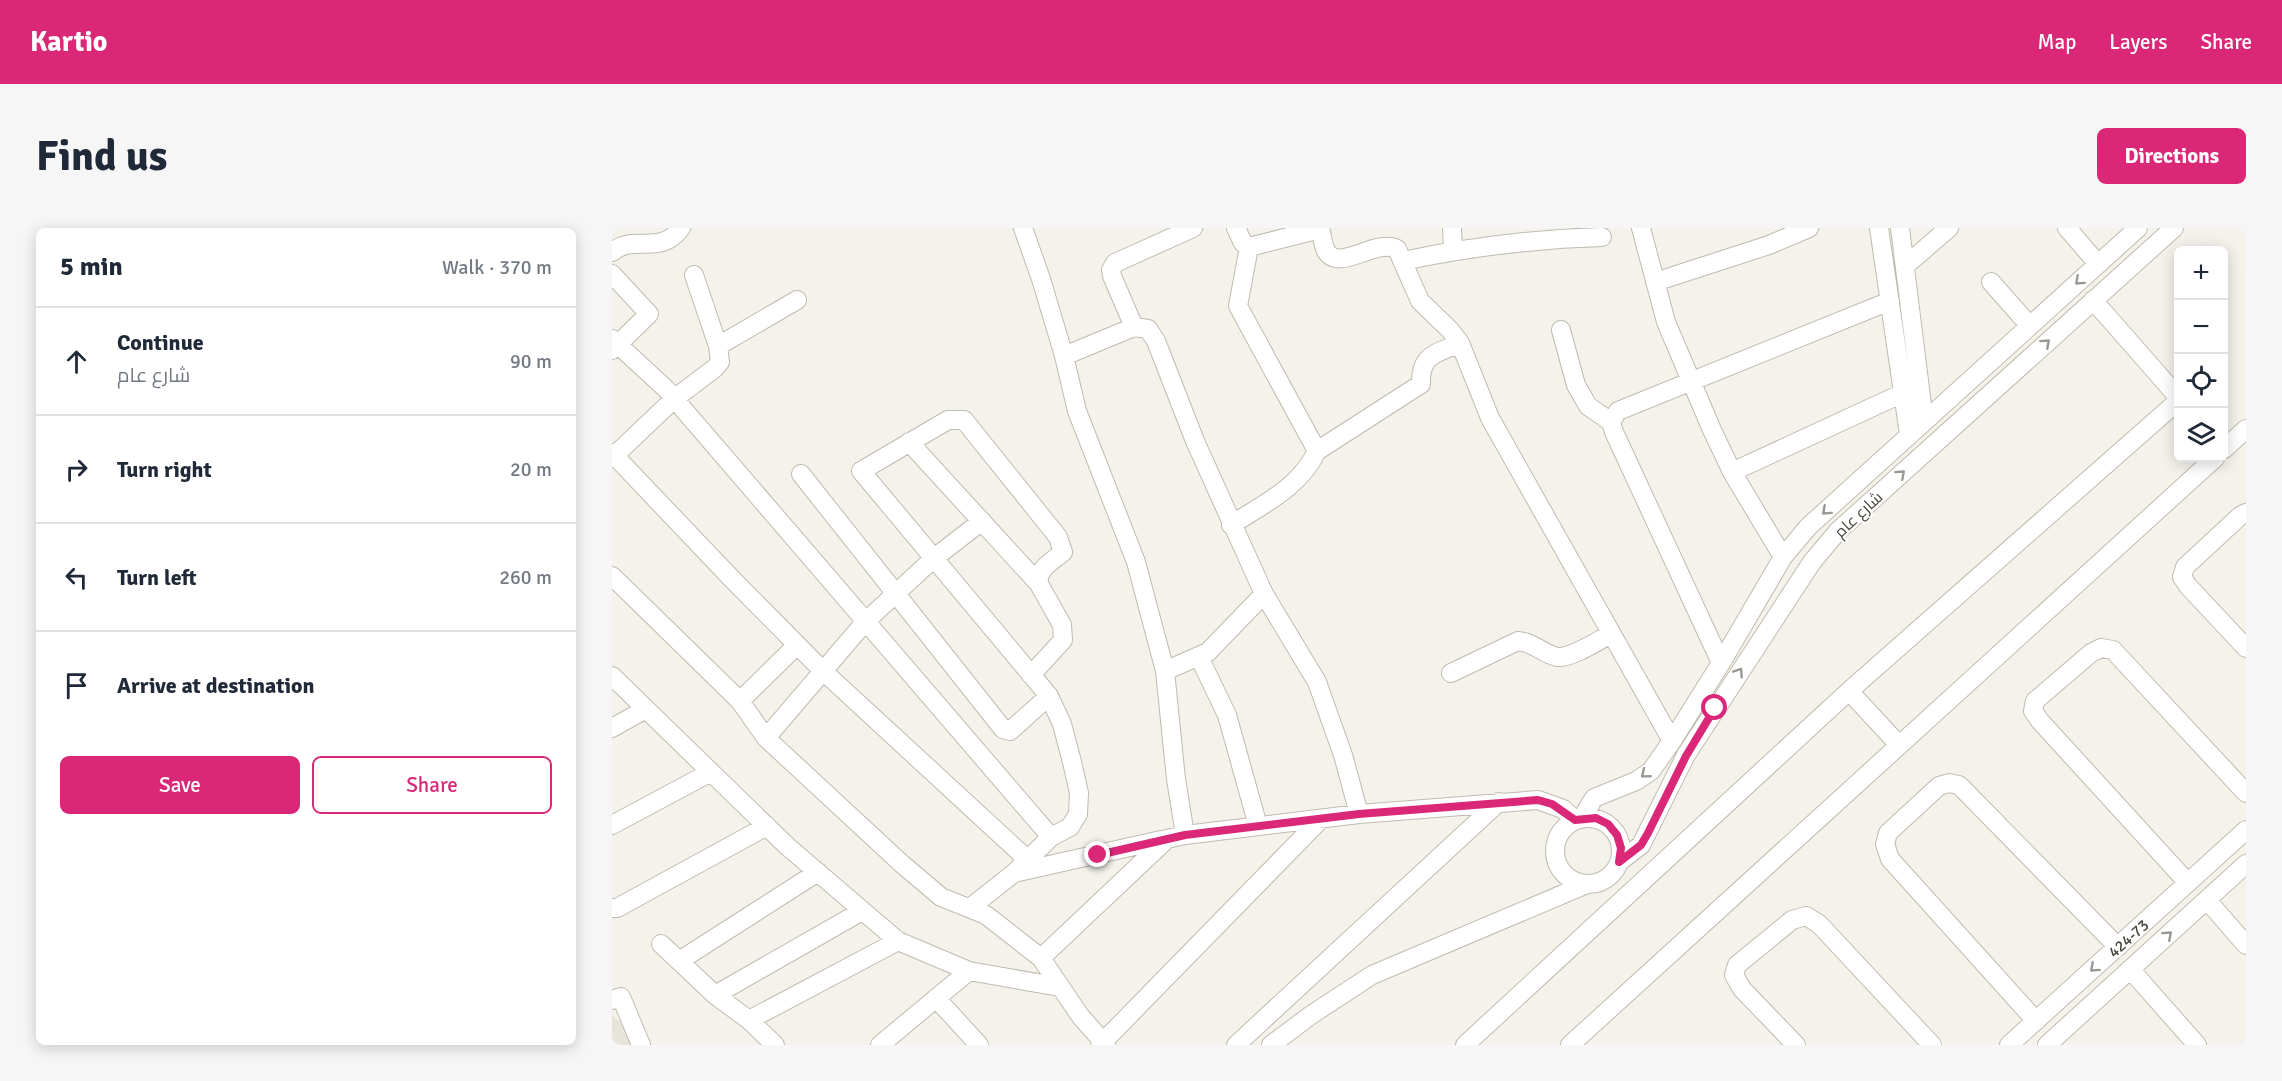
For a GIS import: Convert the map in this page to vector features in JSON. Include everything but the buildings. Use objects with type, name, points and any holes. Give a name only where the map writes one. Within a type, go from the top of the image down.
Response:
[{"type":"street","points":[[612,252],[620,245],[657,245],[673,238],[681,228]]},
{"type":"street","points":[[1023,228],[1064,356],[1077,411],[1136,562],[1165,670],[1176,779],[1176,837],[1041,958]]},
{"type":"street","points":[[1134,327],[1112,276],[1115,263],[1193,228]]},
{"type":"street","points":[[1236,228],[1243,243],[1249,247],[1320,228],[1326,251],[1332,258],[1341,259],[1389,245],[1397,249],[1420,301],[1460,343],[1490,418],[1672,741]]},
{"type":"street","points":[[1452,228],[1454,250]]},
{"type":"street","points":[[1641,228],[1666,322],[1691,382],[1732,472],[1784,557]]},
{"type":"street","points":[[1655,282],[1769,245],[1809,228]]},
{"type":"street","points":[[1879,228],[1909,434]]},
{"type":"street","points":[[1900,228],[1924,421]]},
{"type":"street","points":[[1905,266],[1948,228]]},
{"type":"street","points":[[2067,228],[2098,264]]},
{"type":"street","name":"شارع عام","points":[[1579,819],[1594,798],[1636,781],[1651,771],[1721,663],[1784,557],[1808,527],[2138,228]]},
{"type":"street","name":"شارع عام","points":[[1616,868],[1641,845],[1686,756],[1812,562],[1838,531],[2174,228]]},
{"type":"street","points":[[1403,261],[1543,234],[1602,237]]},
{"type":"street","points":[[1249,247],[1238,306],[1317,450]]},
{"type":"street","points":[[612,273],[650,314],[614,345],[674,399],[1051,837]]},
{"type":"street","points":[[694,275],[718,346],[720,362],[674,399],[613,456],[823,671],[1028,860]]},
{"type":"street","points":[[1991,282],[2030,326]]},
{"type":"street","points":[[718,346],[797,300]]},
{"type":"street","points":[[2093,300],[2174,394]]},
{"type":"street","points":[[1611,422],[1618,411],[1890,301]]},
{"type":"street","points":[[1064,356],[1134,327],[1148,329],[1156,341],[1231,525],[1264,594],[1317,682],[1343,755],[1359,814]]},
{"type":"street","points":[[1560,330],[1576,385],[1588,406],[1611,422],[1721,663]]},
{"type":"street","points":[[1231,525],[1295,484],[1311,463],[1317,450],[1421,384],[1423,365],[1427,359],[1460,343]]},
{"type":"street","points":[[1732,472],[1903,393]]},
{"type":"street","points":[[1464,1045],[1849,691],[2174,403]]},
{"type":"street","points":[[971,907],[1014,873],[1051,837],[1070,827],[1078,814],[1079,793],[1062,724],[1049,696],[861,471],[948,420],[964,420],[1062,545],[1063,552],[1042,570],[1038,577],[1039,584]]},
{"type":"street","points":[[2228,445],[2246,429]]},
{"type":"street","points":[[909,442],[1039,584],[1062,624],[1063,640],[1031,675]]},
{"type":"street","points":[[1569,1045],[2211,462]]},
{"type":"street","points":[[801,474],[1003,729],[1010,731],[1049,696]]},
{"type":"street","points":[[1852,488],[1867,505]]},
{"type":"street","points":[[2246,513],[2185,567],[2182,577],[2246,648]]},
{"type":"street","points":[[766,738],[865,622],[933,559],[982,522]]},
{"type":"street","points":[[612,576],[740,701],[766,738],[902,864],[941,897],[971,907],[999,923],[1014,938],[1041,958],[1059,987],[1103,1044],[1321,819]]},
{"type":"street","points":[[1165,670],[1208,652],[1264,594]]},
{"type":"street","points":[[1451,673],[1518,641],[1528,642],[1558,657],[1570,655],[1611,634]]},
{"type":"street","points":[[740,701],[797,645]]},
{"type":"street","points":[[2188,883],[2040,721],[2033,711],[2035,701],[2091,653],[2102,648],[2113,650],[2246,794]]},
{"type":"street","points":[[1199,657],[1227,715],[1258,826]]},
{"type":"street","points":[[612,676],[767,826],[898,941],[969,971],[1059,987]]},
{"type":"street","points":[[1849,691],[1899,746]]},
{"type":"street","points":[[612,728],[646,709]]},
{"type":"street","points":[[612,825],[711,772]]},
{"type":"street","points":[[2036,1021],[1890,859],[1885,844],[1888,833],[1939,786],[1949,783],[1959,785],[2118,947]]},
{"type":"street","points":[[1014,873],[1176,837],[1359,814],[1538,800],[1579,819]]},
{"type":"street","points":[[1236,1045],[1499,802]]},
{"type":"street","points":[[1271,1045],[1311,1015],[1372,975],[1587,884],[1601,882],[1616,868],[1621,848],[1617,835],[1608,824],[1596,818],[1579,819],[1565,827],[1558,838],[1557,863],[1564,874],[1575,881],[1587,884]]},
{"type":"street","points":[[612,908],[617,908],[767,826]]},
{"type":"street","name":"424-73","points":[[2009,1045],[2246,831]]},
{"type":"street","name":"424-73","points":[[2057,1042],[2130,969],[2246,864]]},
{"type":"street","points":[[1616,868],[1637,886]]},
{"type":"street","points":[[679,962],[818,872]]},
{"type":"street","points":[[2206,900],[2246,945]]},
{"type":"street","points":[[715,995],[862,911]]},
{"type":"street","points":[[1796,1045],[1742,989],[1734,975],[1737,965],[1792,920],[1806,916],[1819,924],[1932,1045]]},
{"type":"street","points":[[749,1020],[898,941]]},
{"type":"street","points":[[661,944],[715,995],[749,1020],[775,1045]]},
{"type":"street","points":[[2130,969],[2197,1045]]},
{"type":"street","points":[[880,1045],[969,971]]},
{"type":"street","points":[[615,995],[641,1045]]},
{"type":"street","points":[[936,998],[979,1045]]},
{"type":"shaded area","points":[[612,1015],[646,1045],[612,1045]]},
{"type":"route","points":[[1098,855],[1185,835],[1359,814],[1538,800],[1563,809],[1575,820],[1596,818],[1608,824],[1617,835],[1621,848],[1619,862],[1641,845],[1686,756],[1715,708]]}]
